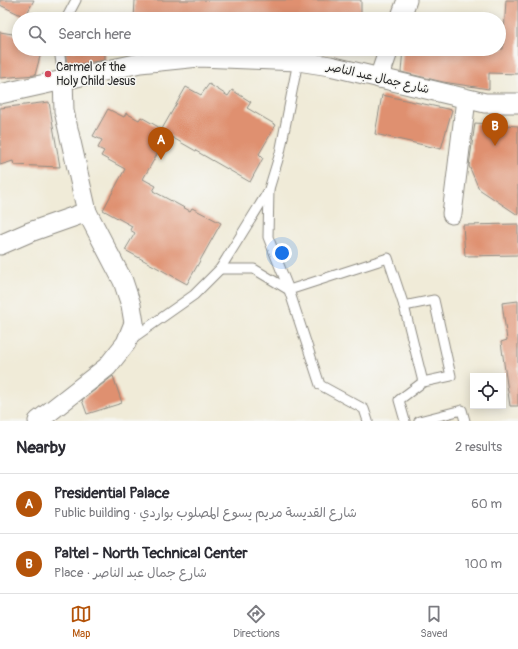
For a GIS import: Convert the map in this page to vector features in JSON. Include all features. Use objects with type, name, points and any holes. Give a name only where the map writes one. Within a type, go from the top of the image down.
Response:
[{"type":"street","points":[[403,12],[407,0]]},
{"type":"street","points":[[379,78],[387,56]]},
{"type":"street","name":"شارع جمال عبد الناصر","points":[[0,94],[63,78],[140,63],[198,57],[298,61],[330,66],[485,103],[518,103]]},
{"type":"street","points":[[38,421],[107,367],[126,343],[134,323],[131,305],[123,281],[88,212],[64,111],[63,78]]},
{"type":"street","points":[[452,214],[466,99]]},
{"type":"street","points":[[0,245],[30,232],[88,212]]},
{"type":"lane","points":[[70,12],[76,0]]},
{"type":"lane","points":[[60,56],[63,78]]},
{"type":"lane","points":[[298,61],[281,146],[269,189],[268,238],[289,290],[320,385],[364,410],[368,421]]},
{"type":"lane","points":[[126,343],[194,295],[220,269],[269,189]]},
{"type":"lane","points":[[220,269],[254,269],[289,290],[388,258],[404,306],[423,382]]},
{"type":"lane","points":[[404,306],[434,300],[451,376],[423,382],[399,400],[405,421]]},
{"type":"lane","points":[[419,421],[462,410],[465,421]]},
{"type":"building","points":[[0,0],[34,0],[28,12],[15,12],[0,5]]},
{"type":"building","points":[[135,0],[361,0],[361,12],[134,12]]},
{"type":"building","points":[[506,0],[518,0],[518,74],[489,73],[489,89],[443,82],[401,72],[402,56],[506,56]]},
{"type":"building","points":[[0,32],[12,34],[12,56],[40,56],[35,75],[0,78]]},
{"type":"building","points":[[66,56],[105,56],[105,60],[67,66]]},
{"type":"building","points":[[209,84],[228,96],[232,90],[251,102],[247,108],[276,125],[259,154],[263,158],[250,182],[168,135],[143,179],[156,186],[153,191],[190,211],[192,208],[221,223],[187,284],[125,250],[135,233],[130,230],[132,226],[103,210],[125,169],[101,156],[104,151],[98,148],[102,140],[93,136],[108,109],[124,117],[126,113],[139,120],[141,117],[162,129],[186,87],[201,95]]},
{"type":"building","points":[[382,95],[452,110],[441,149],[375,134]]},
{"type":"building","points":[[49,102],[60,167],[14,165],[13,161],[0,165],[0,108]]},
{"type":"building","points":[[475,123],[518,126],[518,215],[479,189],[469,166]]},
{"type":"building","points":[[518,224],[518,255],[465,256],[463,225]]},
{"type":"building","points":[[518,301],[518,406],[510,406],[501,342],[507,340],[502,303]]},
{"type":"building","points":[[113,376],[122,403],[87,414],[82,400]]},
{"type":"place","name":"Carmel of the Holy Child Jesus","points":[[48,74]]},
{"type":"place","name":"Paltel - North Technical Center","points":[[495,146]]},
{"type":"place","name":"Presidential Palace","points":[[161,160]]}]
